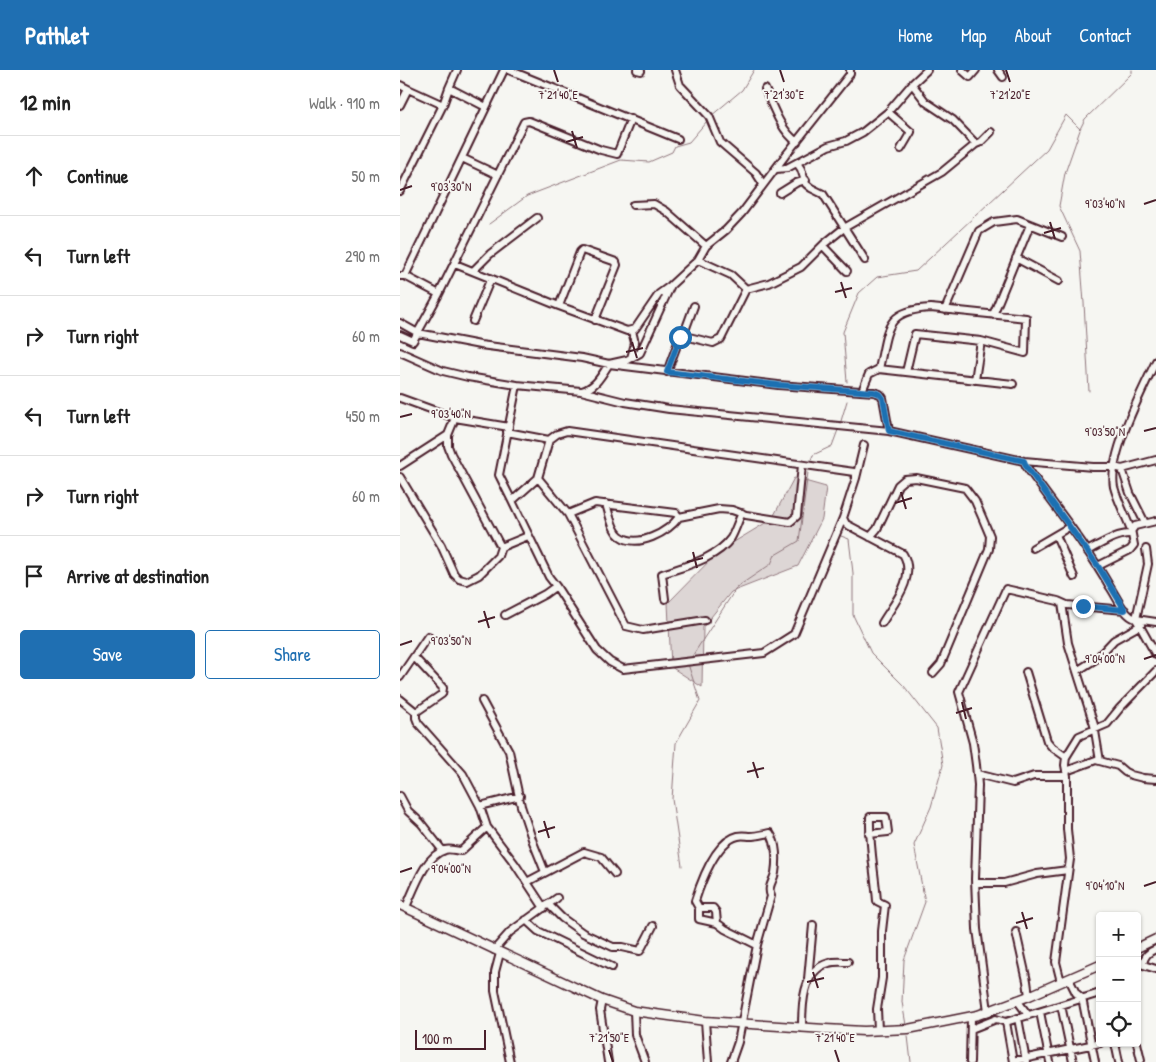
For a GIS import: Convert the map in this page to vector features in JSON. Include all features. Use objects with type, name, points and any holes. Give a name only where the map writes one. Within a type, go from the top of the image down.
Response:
[{"type":"main road","points":[[403,906],[602,1000],[634,1012],[705,1021],[802,1028],[908,1029],[971,1017],[1029,996],[1096,967]]},
{"type":"main road","points":[[1141,946],[1156,939]]},
{"type":"street","points":[[400,191],[444,105],[448,88],[457,70]]},
{"type":"street","points":[[439,294],[402,276],[504,70]]},
{"type":"street","points":[[509,70],[678,139]]},
{"type":"street","points":[[676,70],[680,85],[709,116],[720,142],[756,173],[763,184]]},
{"type":"street","points":[[455,264],[595,320],[632,331],[659,294],[671,286],[698,260],[706,246],[726,230],[742,213],[850,74],[849,70]]},
{"type":"street","points":[[776,169],[782,170],[828,146],[853,138],[888,112],[927,70]]},
{"type":"street","points":[[962,70],[970,77],[976,70]]},
{"type":"street","points":[[998,70],[1003,76]]},
{"type":"street","points":[[912,84],[926,102],[953,120],[976,144]]},
{"type":"street","points":[[400,85],[444,105]]},
{"type":"street","points":[[448,88],[486,107]]},
{"type":"street","points":[[400,105],[408,89]]},
{"type":"street","points":[[765,89],[783,126],[797,142]]},
{"type":"street","points":[[888,112],[911,132],[901,149]]},
{"type":"street","points":[[400,335],[413,341],[418,333],[455,264],[524,122],[529,121],[601,150],[617,154],[631,119]]},
{"type":"street","points":[[683,336],[714,343],[721,339],[746,289],[769,283],[801,267],[824,244],[844,228],[942,172],[991,132]]},
{"type":"street","points":[[462,158],[498,175]]},
{"type":"street","points":[[797,163],[806,180],[806,184],[823,194],[865,260]]},
{"type":"street","points":[[780,193],[796,183],[806,180]]},
{"type":"street","points":[[633,205],[654,204],[666,211],[706,246]]},
{"type":"street","points":[[473,271],[490,254],[537,218]]},
{"type":"street","points":[[944,310],[979,231],[994,222],[1017,219],[1062,237]]},
{"type":"street","points":[[993,315],[1030,225]]},
{"type":"street","points":[[824,244],[830,254],[847,271]]},
{"type":"street","points":[[559,306],[582,250],[616,262],[617,265],[595,320]]},
{"type":"street","points":[[1016,258],[1059,281]]},
{"type":"street","points":[[698,260],[732,275],[746,289]]},
{"type":"street","points":[[472,321],[491,278]]},
{"type":"street","points":[[580,391],[589,389],[597,383],[609,364],[631,358],[640,352],[671,286]]},
{"type":"street","points":[[667,372],[694,306]]},
{"type":"street","points":[[879,369],[889,325],[905,312],[917,309],[944,310],[1026,318],[1025,353],[981,341],[915,334],[906,372]]},
{"type":"street","points":[[400,324],[418,333],[480,345],[582,358],[609,364],[778,385],[880,394],[889,431]]},
{"type":"street","points":[[631,358],[635,343],[632,331]]},
{"type":"street","points":[[975,380],[981,341]]},
{"type":"street","points":[[400,352],[443,371],[468,377],[580,391],[625,402],[669,409],[889,431],[1024,461],[1122,469],[1156,460]]},
{"type":"street","points":[[1098,566],[1134,545],[1114,487],[1114,467],[1126,425],[1156,362]]},
{"type":"street","points":[[862,391],[869,374],[879,369],[1013,384]]},
{"type":"street","points":[[517,384],[499,475],[549,577],[597,650],[610,662],[623,669],[764,653],[794,634],[843,518],[864,445]]},
{"type":"street","points":[[400,398],[455,418],[549,440]]},
{"type":"street","points":[[400,477],[441,545],[454,574],[459,580],[467,581],[479,575],[498,556],[501,547],[448,446],[448,436],[455,418]]},
{"type":"street","points":[[512,501],[538,478],[549,440],[557,434],[567,431],[854,472],[856,478]]},
{"type":"street","points":[[400,466],[448,436]]},
{"type":"street","points":[[1024,461],[1098,566],[1125,610],[1131,617],[1136,619],[1156,622]]},
{"type":"street","points":[[606,504],[614,528],[619,536],[628,540],[644,540],[656,536],[673,525],[679,517],[719,509],[790,522],[797,516],[802,465]]},
{"type":"street","points":[[1122,469],[1130,493],[1145,523]]},
{"type":"street","points":[[538,478],[568,514],[626,626],[642,630],[705,620]]},
{"type":"street","points":[[870,537],[877,529],[898,485],[905,479],[916,478],[965,488],[976,501],[990,536],[989,549],[941,664],[932,672]]},
{"type":"street","points":[[568,514],[595,503],[676,513],[679,517]]},
{"type":"street","points":[[666,599],[662,574],[704,559],[719,550],[731,538],[742,514]]},
{"type":"street","points":[[843,518],[846,524],[903,554],[908,561],[908,572],[904,585],[882,623]]},
{"type":"street","points":[[1087,551],[1117,536],[1131,532],[1135,526],[1156,521]]},
{"type":"street","points":[[1033,548],[1069,527]]},
{"type":"street","points":[[1056,535],[1074,576]]},
{"type":"street","points":[[501,547],[528,536]]},
{"type":"street","points":[[1146,548],[1148,567],[1145,571],[1136,619],[1156,655]]},
{"type":"street","points":[[504,615],[545,594],[556,586]]},
{"type":"street","points":[[988,1011],[977,929],[975,884],[977,774],[973,743],[959,692],[1006,588],[1076,606],[1125,610]]},
{"type":"street","points":[[1062,603],[1068,643],[1095,728],[1100,761]]},
{"type":"street","points":[[1077,671],[1096,659],[1114,640],[1141,626]]},
{"type":"street","points":[[400,677],[428,636]]},
{"type":"street","points":[[414,657],[444,691],[416,712]]},
{"type":"street","points":[[1061,982],[1056,962],[1070,859],[1067,829],[1066,757],[1078,736],[1107,724],[1156,671]]},
{"type":"street","points":[[1026,672],[1047,741],[1066,757]]},
{"type":"street","points":[[400,699],[416,712]]},
{"type":"street","points":[[482,701],[509,750],[533,842],[545,872]]},
{"type":"street","points":[[416,712],[418,723],[463,774],[480,806],[487,827],[546,906],[577,930],[613,947],[622,947],[640,952],[653,926]]},
{"type":"street","points":[[977,774],[1013,783],[1034,776],[1067,773],[1093,761],[1100,761],[1118,766],[1131,775],[1156,779]]},
{"type":"street","points":[[400,796],[408,811],[421,823],[443,851]]},
{"type":"street","points":[[480,806],[520,796]]},
{"type":"street","points":[[403,906],[430,860],[448,849],[461,851],[487,827]]},
{"type":"street","points":[[731,1062],[738,1042],[757,945],[771,896],[769,891],[774,874],[775,849],[770,833],[738,836],[727,842],[712,860],[695,901],[699,908],[699,919],[717,922],[725,929],[757,945]]},
{"type":"street","points":[[869,834],[877,901],[885,905],[882,931],[882,978],[877,1009],[878,1030]]},
{"type":"street","points":[[528,882],[584,852],[602,858],[615,874]]},
{"type":"street","points":[[975,884],[1004,883],[1037,874],[1068,870]]},
{"type":"street","points":[[510,1062],[495,991],[497,952],[507,935],[557,898]]},
{"type":"street","points":[[699,908],[713,908],[716,912],[717,922]]},
{"type":"street","points":[[526,920],[538,931],[612,967]]},
{"type":"street","points":[[802,1028],[802,1010],[808,979],[813,925]]},
{"type":"street","points":[[1016,932],[1029,996]]},
{"type":"street","points":[[1141,963],[1149,952],[1156,949]]},
{"type":"street","points":[[808,979],[823,965],[830,962],[848,962]]},
{"type":"street","points":[[1141,964],[1156,969]]},
{"type":"street","points":[[1069,979],[1076,993],[1082,998],[1095,1062]]},
{"type":"street","points":[[970,1029],[996,1019],[1006,1022],[1096,994]]},
{"type":"street","points":[[602,1000],[600,1010],[608,1062]]},
{"type":"street","points":[[1017,1000],[1028,1015]]},
{"type":"street","points":[[1061,1005],[1073,1062]]},
{"type":"street","points":[[634,1012],[635,1035],[645,1062]]},
{"type":"street","points":[[1040,1012],[1050,1062]]},
{"type":"street","points":[[970,1062],[971,1017]]},
{"type":"street","points":[[1018,1018],[1026,1060]]},
{"type":"street","points":[[705,1021],[708,1062]]},
{"type":"street","points":[[1006,1022],[1013,1061],[1026,1060],[1096,1044]]},
{"type":"street","points":[[1116,1047],[1118,1062]]},
{"type":"street","points":[[1138,1047],[1142,1061]]},
{"type":"shaded area","points":[[794,478],[826,487],[822,519],[798,566],[731,592],[703,627],[702,687],[671,667],[668,603],[719,551],[772,519]]},
{"type":"waterway","points":[[711,116],[742,90],[754,70]]},
{"type":"waterway","points":[[847,382],[843,332],[859,293],[877,277],[916,271],[1047,149],[1066,115],[1080,129],[1085,119],[1132,73],[1132,70]]},
{"type":"waterway","points":[[489,224],[527,196],[621,160],[649,162],[672,152],[675,146],[689,142],[707,121]]},
{"type":"waterway","points":[[1080,130],[1065,173],[1059,206],[1080,251],[1089,391]]},
{"type":"waterway","points":[[841,421],[847,401]]},
{"type":"waterway","points":[[810,462],[813,455],[832,446],[838,430]]},
{"type":"waterway","points":[[691,658],[737,587],[771,564],[775,555],[799,541],[808,472]]},
{"type":"waterway","points":[[841,536],[849,539],[853,573],[853,615],[871,653],[904,686],[937,728],[943,765],[931,807],[914,845],[925,902],[904,960],[902,1002],[906,1025]]},
{"type":"waterway","points":[[682,866],[672,799],[676,743],[700,701],[688,664]]},
{"type":"waterway","points":[[908,1036],[911,1062]]},
{"type":"route","points":[[680,337],[667,372],[778,385],[874,392],[880,394],[883,398],[889,431],[1024,461],[1098,566],[1125,610],[1083,606]]}]
